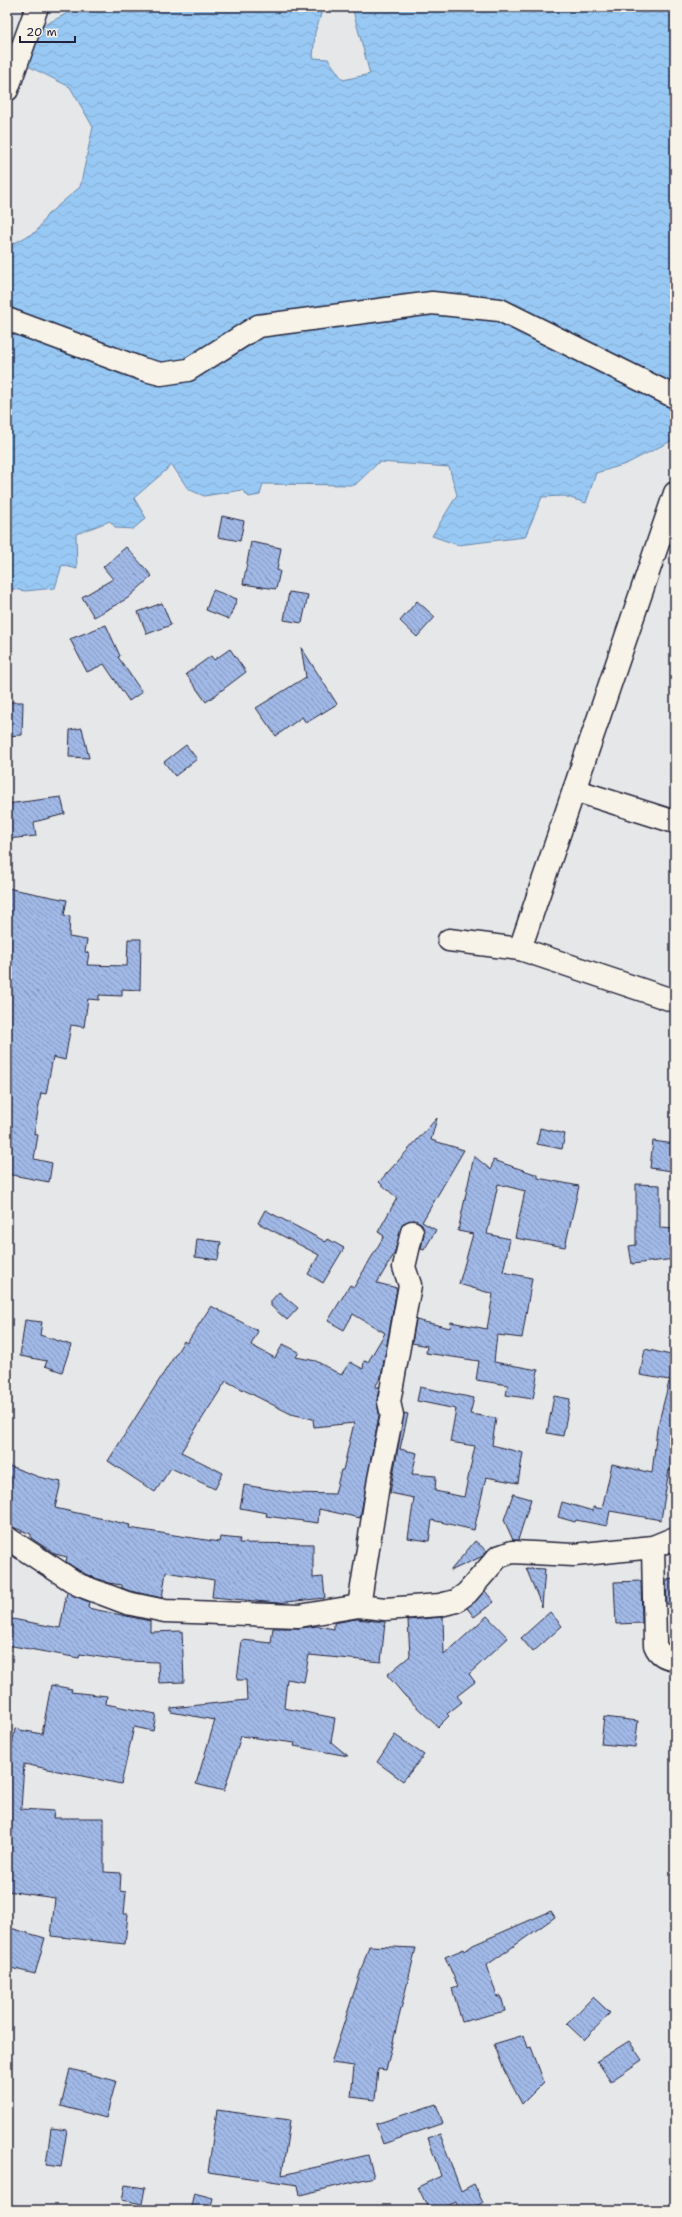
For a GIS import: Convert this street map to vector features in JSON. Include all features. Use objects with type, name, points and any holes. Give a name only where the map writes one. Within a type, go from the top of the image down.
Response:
[{"type":"street","points":[[7,90],[37,7]]},
{"type":"street","points":[[7,319],[142,369],[161,374],[188,370],[258,326],[432,304],[500,310],[675,396]]},
{"type":"street","points":[[520,949],[675,493]]},
{"type":"street","points":[[574,790],[675,822]]},
{"type":"street","points":[[449,940],[520,949],[675,1001]]},
{"type":"street","points":[[359,1606],[379,1479],[392,1415],[389,1402],[410,1285],[404,1267],[412,1232]]},
{"type":"street","points":[[7,1538],[79,1585],[127,1602],[165,1611],[299,1616],[359,1606],[385,1609],[440,1605],[456,1600],[467,1593],[498,1557],[512,1552],[574,1554],[653,1547],[675,1538]]},
{"type":"street","points":[[653,1547],[655,1645],[658,1652],[665,1657],[675,1659]]},
{"type":"water","points":[[79,7],[320,7],[321,15],[315,32],[313,58],[328,59],[343,80],[370,74],[352,7],[675,7],[675,439],[626,464],[596,473],[586,503],[564,496],[542,497],[525,537],[458,545],[432,536],[457,495],[449,467],[379,462],[355,485],[263,484],[260,495],[249,497],[242,490],[204,496],[188,489],[172,465],[134,498],[146,518],[133,529],[116,528],[110,521],[76,534],[77,569],[62,565],[55,588],[25,591],[7,588],[7,247],[37,231],[47,215],[80,187],[93,127],[70,87],[24,64],[35,30]]},
{"type":"building","points":[[222,516],[244,521],[240,541],[218,537]]},
{"type":"building","points":[[251,542],[281,548],[277,570],[280,571],[276,589],[243,584]]},
{"type":"building","points":[[126,547],[152,576],[128,598],[94,617],[82,597],[113,579],[103,567]]},
{"type":"building","points":[[213,590],[237,599],[229,619],[206,610]]},
{"type":"building","points":[[289,592],[308,595],[302,623],[284,620]]},
{"type":"building","points":[[417,601],[435,617],[417,637],[400,621]]},
{"type":"building","points":[[162,603],[171,625],[147,634],[138,612]]},
{"type":"building","points":[[106,625],[120,656],[118,657],[142,692],[129,701],[104,664],[87,672],[70,639]]},
{"type":"building","points":[[301,647],[337,704],[306,723],[302,717],[276,736],[256,708],[306,677]]},
{"type":"building","points":[[230,649],[246,672],[206,702],[186,674],[211,656],[214,660]]},
{"type":"building","points":[[9,702],[23,702],[22,735],[7,736]]},
{"type":"building","points":[[82,728],[89,758],[69,757],[70,730]]},
{"type":"building","points":[[186,745],[197,759],[175,776],[164,762]]},
{"type":"building","points":[[61,797],[65,814],[34,822],[36,836],[7,839],[7,804]]},
{"type":"building","points":[[7,888],[67,900],[64,915],[70,916],[69,937],[87,940],[85,952],[89,953],[87,965],[127,966],[128,939],[141,939],[140,990],[122,989],[122,996],[99,995],[99,1000],[88,999],[84,1027],[71,1025],[65,1060],[53,1057],[46,1094],[41,1093],[34,1134],[38,1135],[34,1159],[52,1163],[49,1182],[7,1174]]},
{"type":"building","points":[[437,1118],[431,1140],[464,1150],[422,1222],[436,1230],[424,1250],[421,1249],[424,1234],[421,1223],[414,1220],[403,1223],[394,1254],[377,1283],[397,1288],[381,1377],[375,1387],[379,1387],[377,1400],[379,1415],[360,1518],[319,1509],[318,1523],[266,1516],[267,1513],[240,1508],[244,1485],[293,1493],[335,1494],[341,1470],[343,1470],[354,1423],[314,1427],[313,1419],[291,1414],[226,1381],[181,1452],[223,1473],[215,1489],[171,1468],[155,1492],[108,1461],[184,1341],[187,1343],[211,1306],[258,1331],[251,1345],[275,1358],[283,1344],[299,1352],[296,1357],[316,1361],[341,1375],[350,1362],[363,1369],[364,1361],[368,1362],[385,1333],[353,1314],[344,1330],[328,1321],[350,1285],[354,1287],[384,1236],[378,1232],[397,1198],[379,1182]]},
{"type":"building","points":[[540,1128],[565,1134],[562,1149],[537,1144]]},
{"type":"building","points":[[653,1141],[675,1144],[672,1171],[650,1168]]},
{"type":"building","points":[[474,1156],[491,1170],[493,1160],[538,1175],[538,1178],[579,1186],[565,1247],[515,1238],[525,1191],[498,1184],[487,1234],[510,1239],[503,1272],[532,1278],[522,1338],[497,1335],[494,1362],[538,1370],[533,1399],[506,1395],[508,1385],[476,1380],[479,1361],[426,1353],[427,1346],[412,1343],[416,1320],[450,1328],[451,1322],[487,1329],[493,1294],[459,1284],[473,1234],[458,1231]]},
{"type":"building","points":[[636,1184],[660,1185],[660,1228],[675,1229],[675,1259],[632,1264],[629,1246],[636,1245]]},
{"type":"building","points":[[265,1210],[326,1242],[328,1239],[344,1248],[323,1283],[308,1274],[319,1255],[258,1223]]},
{"type":"building","points":[[197,1239],[221,1242],[218,1260],[195,1257]]},
{"type":"building","points":[[279,1292],[298,1308],[287,1320],[271,1306],[271,1301]]},
{"type":"building","points":[[25,1320],[42,1322],[40,1335],[71,1345],[62,1372],[45,1366],[47,1361],[20,1356]]},
{"type":"building","points":[[645,1349],[675,1356],[675,1381],[640,1375]]},
{"type":"building","points":[[669,1382],[675,1383],[675,1471],[669,1470],[661,1520],[610,1511],[607,1526],[576,1520],[575,1522],[558,1517],[562,1502],[593,1511],[593,1507],[602,1509],[612,1464],[652,1473],[657,1429]]},
{"type":"building","points":[[420,1387],[474,1398],[470,1414],[496,1418],[492,1445],[523,1453],[518,1483],[486,1477],[474,1530],[432,1520],[429,1541],[408,1538],[414,1498],[390,1493],[404,1413],[408,1414],[400,1449],[417,1453],[412,1474],[436,1476],[435,1491],[464,1497],[475,1446],[450,1442],[456,1409],[417,1401]]},
{"type":"building","points":[[554,1396],[570,1399],[563,1436],[547,1433]]},
{"type":"building","points":[[7,1465],[39,1477],[61,1482],[55,1508],[130,1525],[129,1528],[219,1542],[220,1537],[240,1539],[239,1543],[313,1544],[313,1578],[323,1577],[325,1598],[277,1603],[212,1597],[214,1580],[166,1572],[162,1598],[130,1591],[122,1588],[122,1585],[108,1583],[85,1574],[66,1562],[67,1557],[55,1554],[31,1538],[31,1534],[7,1525]]},
{"type":"building","points":[[513,1494],[531,1499],[518,1540],[513,1540],[504,1520]]},
{"type":"building","points":[[475,1541],[487,1551],[483,1556],[450,1571]]},
{"type":"building","points":[[526,1568],[545,1569],[542,1607]]},
{"type":"building","points":[[675,1579],[675,1605],[667,1604],[666,1580]]},
{"type":"building","points":[[641,1581],[642,1623],[616,1624],[614,1582]]},
{"type":"building","points":[[485,1591],[494,1602],[474,1617],[467,1608]]},
{"type":"building","points":[[67,1592],[89,1602],[88,1608],[150,1621],[150,1632],[182,1631],[184,1682],[159,1683],[158,1662],[127,1661],[80,1654],[79,1658],[7,1645],[7,1618],[60,1628]]},
{"type":"building","points":[[550,1612],[562,1626],[533,1652],[521,1638]]},
{"type":"building","points":[[487,1616],[508,1638],[469,1674],[475,1682],[457,1696],[462,1702],[447,1714],[449,1716],[438,1727],[405,1696],[387,1675],[410,1656],[408,1620],[443,1617],[444,1655]]},
{"type":"building","points":[[356,1619],[385,1622],[381,1662],[309,1655],[304,1682],[287,1679],[284,1708],[335,1718],[331,1742],[348,1756],[294,1746],[295,1743],[241,1736],[224,1791],[196,1784],[215,1720],[171,1712],[171,1708],[247,1700],[246,1680],[237,1680],[242,1640],[271,1643],[273,1628],[318,1626],[334,1629],[334,1623]]},
{"type":"building","points":[[51,1685],[72,1689],[71,1692],[107,1696],[106,1704],[156,1714],[153,1731],[134,1727],[121,1784],[24,1764],[21,1809],[54,1811],[53,1818],[104,1818],[104,1872],[121,1873],[120,1891],[126,1892],[124,1914],[128,1914],[125,1944],[51,1936],[55,1898],[7,1891],[7,1771],[15,1729],[42,1734]]},
{"type":"building","points":[[604,1717],[638,1721],[635,1747],[601,1744]]},
{"type":"building","points":[[395,1735],[424,1755],[403,1781],[377,1762]]},
{"type":"building","points":[[551,1911],[555,1917],[487,1965],[497,1997],[501,1996],[505,2011],[462,2022],[452,1988],[458,1986],[445,1957],[464,1949],[465,1951],[473,1945]]},
{"type":"building","points":[[7,1927],[45,1938],[35,1974],[7,1967]]},
{"type":"building","points":[[369,1946],[416,1948],[386,2070],[378,2069],[375,2100],[351,2097],[354,2066],[331,2063]]},
{"type":"building","points":[[593,1997],[610,2013],[584,2040],[567,2024]]},
{"type":"building","points":[[524,2035],[528,2048],[531,2047],[544,2082],[522,2104],[504,2070],[494,2044]]},
{"type":"building","points":[[629,2041],[642,2060],[611,2081],[597,2061]]},
{"type":"building","points":[[70,2069],[116,2081],[106,2118],[61,2106]]},
{"type":"building","points":[[436,2104],[443,2123],[383,2144],[376,2124]]},
{"type":"building","points":[[217,2110],[290,2120],[282,2175],[368,2155],[374,2177],[300,2195],[298,2185],[208,2172]]},
{"type":"building","points":[[51,2128],[67,2130],[61,2167],[46,2165]]},
{"type":"building","points":[[440,2134],[461,2191],[474,2184],[483,2203],[468,2210],[460,2210],[456,2202],[438,2210],[429,2210],[418,2187],[441,2176],[428,2138]]},
{"type":"building","points":[[125,2185],[145,2188],[142,2204],[122,2200]]},
{"type":"building","points":[[194,2193],[213,2198],[210,2210],[190,2210]]}]
